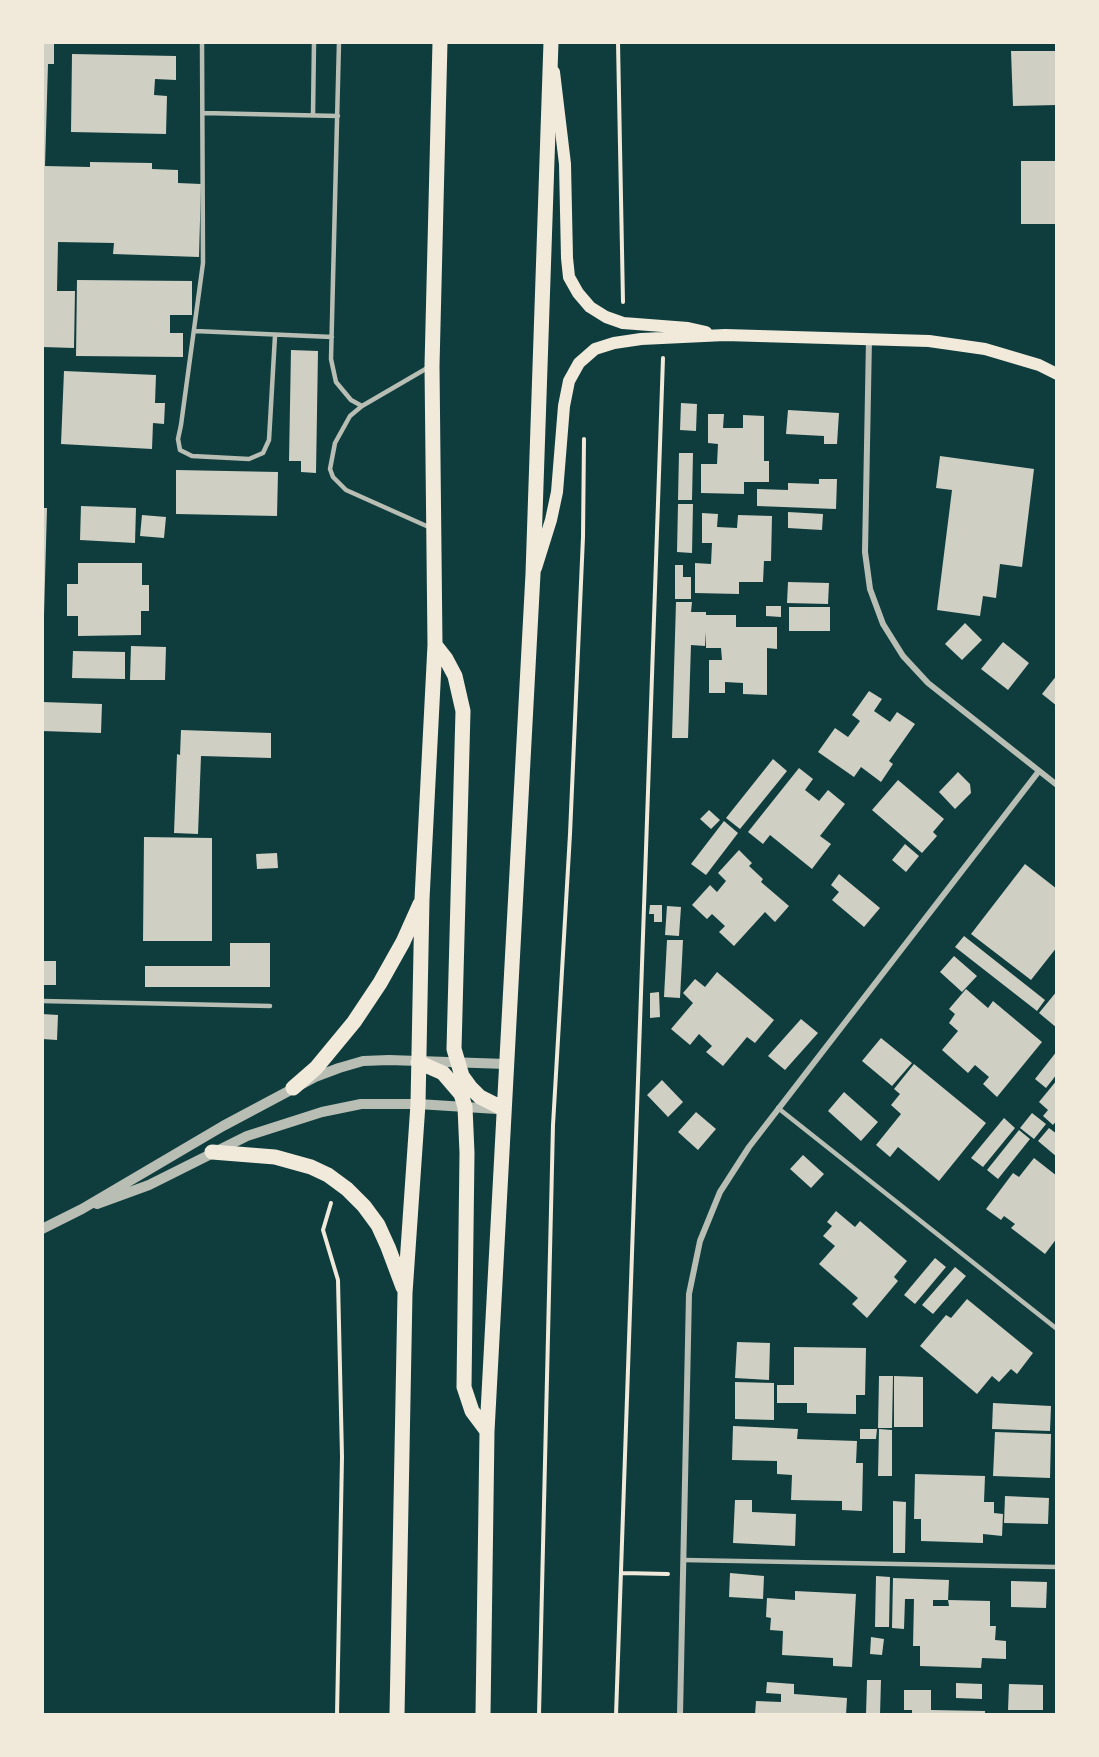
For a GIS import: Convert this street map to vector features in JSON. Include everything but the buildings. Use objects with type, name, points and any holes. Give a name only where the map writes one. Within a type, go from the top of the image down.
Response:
[{"type":"main road","points":[[397,1715],[405,1293],[418,1104],[422,899],[435,645],[432,366],[440,42]]},
{"type":"main road","points":[[551,47],[566,164],[569,277],[578,293],[590,307],[606,317],[623,323],[688,328],[725,336]]},
{"type":"main road","points":[[483,1715],[488,1431],[533,574],[551,47]]},
{"type":"main road","points":[[533,574],[551,520],[557,492],[564,406],[569,381],[579,363],[595,350],[614,343],[664,338],[725,336],[929,341],[985,349],[1057,374]]},
{"type":"main road","points":[[435,645],[455,676],[463,711],[454,1049],[462,1076],[480,1097],[504,1109]]},
{"type":"main road","points":[[293,1089],[316,1068],[354,1022],[380,983],[403,942],[422,899]]},
{"type":"main road","points":[[418,1062],[443,1073],[461,1094],[465,1107],[468,1141],[464,1387],[472,1411],[488,1431]]},
{"type":"main road","points":[[212,1152],[275,1157],[311,1167],[328,1175],[364,1206],[378,1225],[405,1293]]},
{"type":"street","points":[[869,339],[865,552],[870,588],[883,624],[903,656],[928,683],[1057,785]]},
{"type":"street","points":[[680,1715],[689,1294],[700,1241],[720,1192],[749,1147],[1040,771]]},
{"type":"street","points":[[42,1229],[82,1209],[162,1160],[331,1071],[363,1061],[506,1064]]},
{"type":"street","points":[[82,1209],[149,1185],[247,1136],[284,1122],[322,1112],[361,1104],[418,1104],[504,1109]]},
{"type":"lane","points":[[201,42],[203,263],[177,444],[180,450],[192,456],[249,459],[263,453],[269,440],[275,336]]},
{"type":"lane","points":[[313,115],[314,42]]},
{"type":"lane","points":[[339,42],[331,359],[336,382],[351,400],[362,406]]},
{"type":"lane","points":[[203,113],[338,116]]},
{"type":"lane","points":[[195,331],[332,337]]},
{"type":"lane","points":[[432,366],[362,406],[350,416],[335,442],[330,469],[333,477],[346,490],[433,529]]},
{"type":"lane","points":[[42,1001],[270,1006]]},
{"type":"lane","points":[[778,1108],[1057,1329]]},
{"type":"lane","points":[[684,1560],[1057,1567]]},
{"type":"path","points":[[618,42],[623,323]]},
{"type":"path","points":[[616,1715],[664,338]]},
{"type":"path","points":[[539,1715],[553,1125],[570,834],[583,537],[584,430]]},
{"type":"path","points":[[328,1175],[316,1193],[331,1202],[323,1230],[338,1280],[342,1457],[337,1715]]},
{"type":"path","points":[[622,1574],[683,1574]]}]
